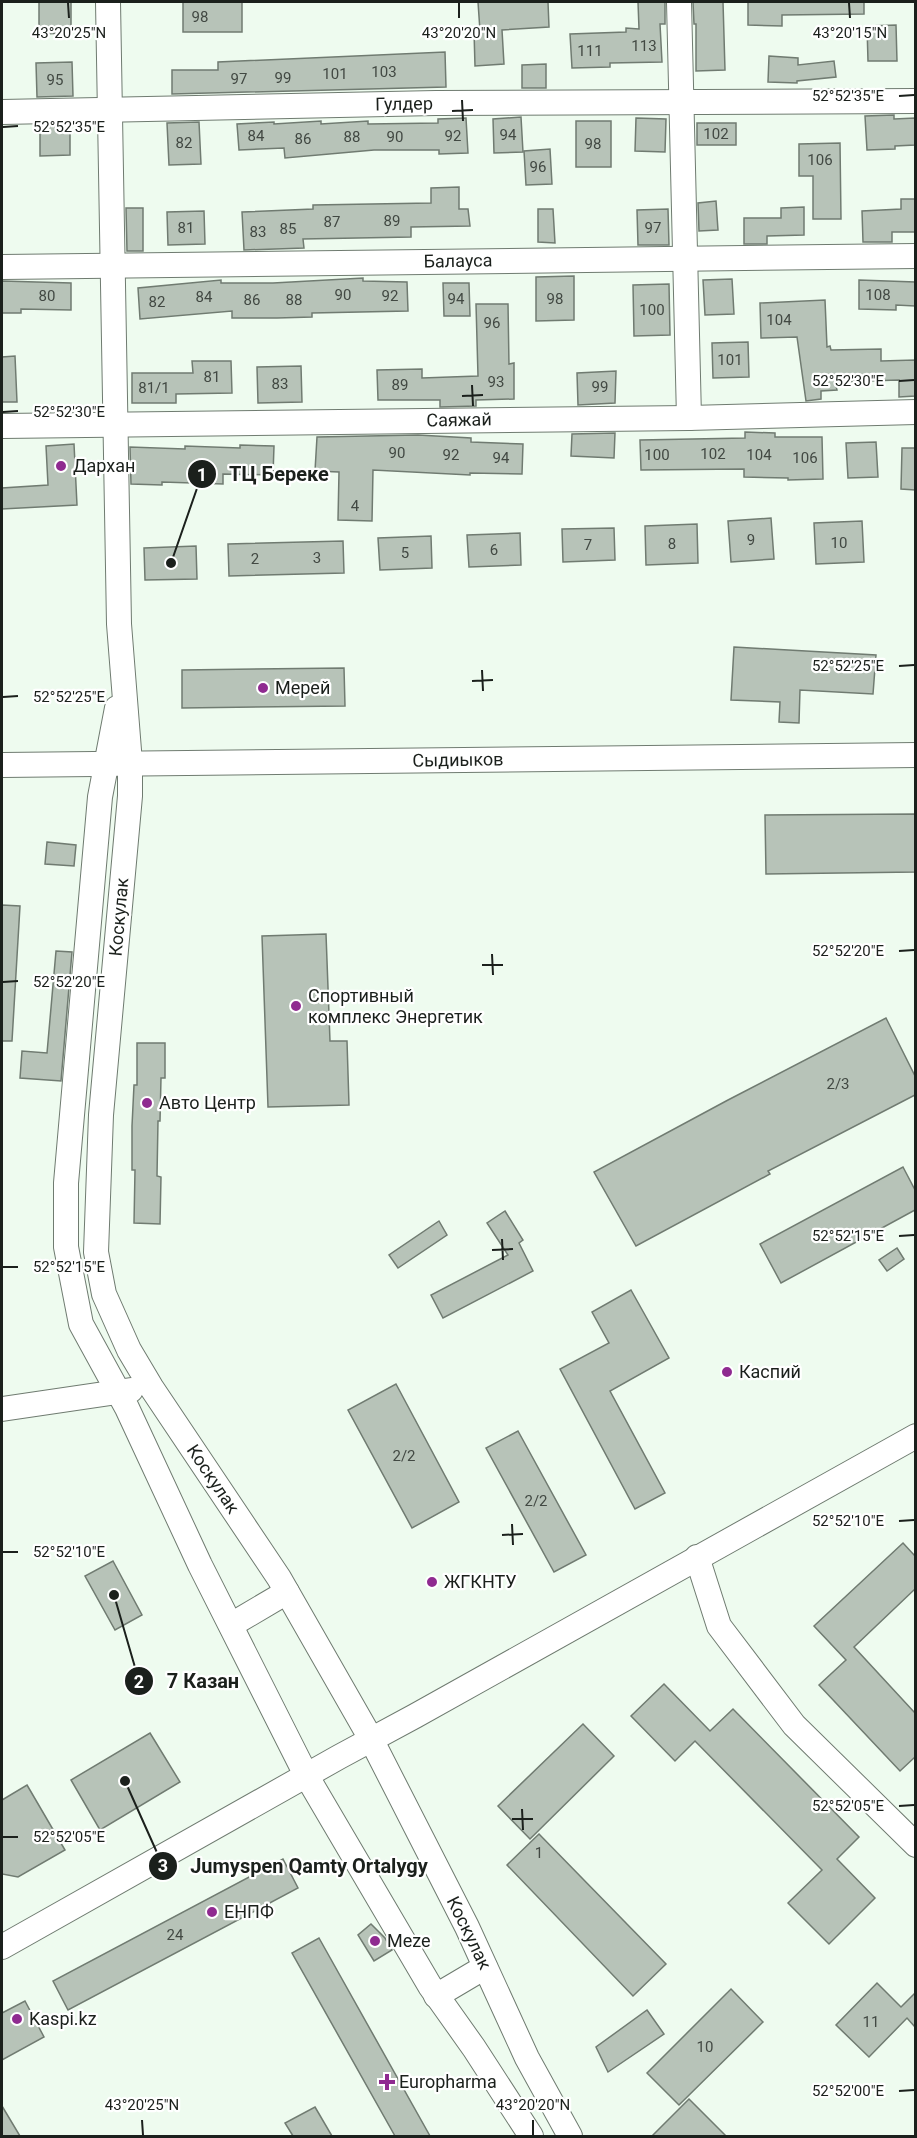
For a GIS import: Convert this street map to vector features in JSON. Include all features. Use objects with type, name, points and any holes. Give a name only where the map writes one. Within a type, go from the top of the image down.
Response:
[{"type":"street","points":[[108,2],[120,645]]},
{"type":"street","points":[[679,2],[689,418]]},
{"type":"street","name":"Гулдер","points":[[2,112],[435,103],[915,101]]},
{"type":"street","name":"Балауса","points":[[2,267],[915,256]]},
{"type":"street","name":"Саяжай","points":[[2,426],[689,418],[915,412]]},
{"type":"street","name":"Коскулак","points":[[120,645],[117,710],[100,797],[66,1183],[66,1247],[81,1324],[118,1392],[306,1775],[436,1996],[474,2048],[531,2136]]},
{"type":"street","name":"Коскулак","points":[[120,645],[130,763],[130,796],[101,1115],[96,1252],[104,1294],[129,1350],[151,1387],[287,1592],[371,1739],[485,1967],[527,2058],[570,2136]]},
{"type":"street","name":"Сыдиыков","points":[[2,765],[915,756]]},
{"type":"street","points":[[2,1409],[151,1387]]},
{"type":"street","points":[[2,1947],[915,1436]]},
{"type":"street","points":[[697,1557],[719,1626],[794,1725],[915,1845]]},
{"type":"street","points":[[231,1625],[287,1592]]},
{"type":"street","points":[[436,1996],[485,1967]]},
{"type":"building","points":[[39,2],[71,2],[71,33],[39,34]]},
{"type":"building","points":[[183,2],[242,2],[242,32],[183,32]]},
{"type":"building","points":[[478,2],[548,2],[549,27],[502,30],[504,64],[475,66],[474,31],[480,31]]},
{"type":"building","points":[[638,2],[665,2],[665,24],[660,24],[662,62],[610,63],[610,67],[572,68],[570,34],[626,32],[626,28],[639,29]]},
{"type":"building","points":[[693,2],[723,2],[725,70],[696,71],[696,24],[694,24]]},
{"type":"building","points":[[748,2],[864,2],[864,14],[782,15],[782,26],[748,25]]},
{"type":"building","points":[[896,25],[897,61],[868,61],[867,26]]},
{"type":"building","points":[[445,52],[446,87],[172,94],[172,70],[218,70],[218,62]]},
{"type":"building","points":[[769,56],[798,58],[798,65],[834,61],[836,77],[797,81],[797,83],[768,82]]},
{"type":"building","points":[[72,62],[73,96],[37,97],[36,63]]},
{"type":"building","points":[[546,64],[546,88],[522,88],[522,65]]},
{"type":"building","points":[[894,115],[894,119],[915,118],[915,145],[895,146],[895,149],[867,150],[865,116]]},
{"type":"building","points":[[521,117],[523,152],[494,153],[493,119]]},
{"type":"building","points":[[466,118],[468,153],[439,154],[439,150],[374,150],[285,158],[284,148],[239,150],[237,124],[321,121],[321,124],[368,121],[368,124],[438,123],[438,119]]},
{"type":"building","points":[[636,118],[666,119],[665,152],[635,151]]},
{"type":"building","points":[[576,121],[611,121],[611,167],[576,167]]},
{"type":"building","points":[[199,122],[201,164],[169,165],[167,123]]},
{"type":"building","points":[[697,123],[736,123],[736,145],[697,145]]},
{"type":"building","points":[[70,125],[70,155],[40,156],[40,126]]},
{"type":"building","points":[[840,143],[841,219],[813,219],[813,176],[799,176],[799,144]]},
{"type":"building","points":[[550,149],[552,184],[526,185],[524,151]]},
{"type":"building","points":[[459,187],[459,209],[468,209],[470,226],[411,227],[411,237],[303,239],[304,248],[244,250],[242,212],[313,209],[313,205],[431,203],[431,188]]},
{"type":"building","points":[[901,199],[915,199],[915,232],[892,232],[892,242],[863,242],[862,211],[901,209]]},
{"type":"building","points":[[716,201],[718,230],[699,231],[698,203]]},
{"type":"building","points":[[804,207],[804,235],[767,236],[767,244],[744,244],[744,218],[781,218],[781,208]]},
{"type":"building","points":[[126,208],[143,208],[143,251],[127,251]]},
{"type":"building","points":[[538,209],[553,209],[555,243],[538,242]]},
{"type":"building","points":[[668,209],[669,245],[638,245],[637,210]]},
{"type":"building","points":[[204,211],[205,244],[168,245],[167,212]]},
{"type":"building","points":[[574,276],[574,320],[536,321],[536,277]]},
{"type":"building","points":[[363,278],[363,281],[407,282],[408,311],[312,313],[312,317],[232,318],[232,311],[140,319],[138,288],[221,280],[221,283],[273,283]]},
{"type":"building","points":[[732,279],[734,314],[705,315],[703,280]]},
{"type":"building","points":[[859,280],[915,282],[915,306],[896,305],[896,310],[859,309]]},
{"type":"building","points":[[2,281],[71,283],[71,310],[21,309],[21,313],[2,313]]},
{"type":"building","points":[[443,283],[469,283],[470,316],[444,316]]},
{"type":"building","points":[[669,284],[670,335],[634,336],[633,285]]},
{"type":"building","points":[[825,300],[827,347],[830,346],[831,350],[881,349],[881,361],[915,360],[915,396],[899,397],[899,380],[835,382],[837,390],[821,391],[821,399],[806,401],[797,337],[761,338],[760,303]]},
{"type":"building","points":[[476,304],[508,304],[509,364],[514,363],[514,399],[476,400],[476,406],[440,407],[440,400],[378,400],[377,370],[422,369],[422,378],[478,376]]},
{"type":"building","points":[[748,342],[749,377],[713,378],[712,343]]},
{"type":"building","points":[[15,356],[17,402],[2,402],[2,357]]},
{"type":"building","points":[[192,361],[231,361],[232,393],[176,394],[176,403],[132,403],[132,373],[193,373]]},
{"type":"building","points":[[301,366],[302,402],[258,403],[257,367]]},
{"type":"building","points":[[616,371],[615,403],[578,405],[577,373]]},
{"type":"building","points":[[745,432],[775,433],[775,437],[822,437],[823,479],[788,480],[788,478],[744,477],[744,469],[641,470],[640,440],[745,438]]},
{"type":"building","points":[[615,433],[614,458],[571,456],[572,434]]},
{"type":"building","points":[[418,435],[471,438],[471,442],[523,444],[522,474],[470,473],[470,475],[373,470],[372,521],[338,520],[339,472],[315,471],[317,437]]},
{"type":"building","points":[[876,442],[878,477],[848,478],[846,443]]},
{"type":"building","name":"Дархан","points":[[74,444],[77,505],[2,509],[2,488],[48,485],[46,446]]},
{"type":"building","points":[[240,445],[274,446],[273,475],[223,474],[223,484],[162,482],[162,485],[131,484],[130,447],[240,448]]},
{"type":"building","points":[[902,448],[915,448],[915,490],[901,489]]},
{"type":"building","points":[[771,518],[774,559],[731,562],[728,521]]},
{"type":"building","points":[[862,521],[864,562],[816,564],[814,523]]},
{"type":"building","points":[[697,524],[698,563],[646,565],[645,526]]},
{"type":"building","points":[[614,528],[615,560],[563,562],[562,529]]},
{"type":"building","points":[[520,533],[521,565],[469,567],[467,535]]},
{"type":"building","points":[[431,536],[432,568],[380,570],[378,538]]},
{"type":"building","points":[[343,541],[344,573],[229,576],[228,544]]},
{"type":"building","points":[[196,546],[197,579],[145,580],[144,548]]},
{"type":"building","points":[[734,647],[876,655],[873,694],[800,690],[799,723],[779,722],[780,702],[731,700]]},
{"type":"building","name":"Мерей","points":[[344,668],[345,706],[182,708],[182,670]]},
{"type":"building","points":[[915,814],[915,872],[766,874],[765,815]]},
{"type":"building","points":[[47,842],[76,845],[74,866],[45,864]]},
{"type":"building","points":[[2,905],[20,906],[12,1041],[2,1041]]},
{"type":"building","points":[[326,934],[330,1041],[347,1041],[349,1105],[268,1107],[262,936]]},
{"type":"building","points":[[56,951],[72,952],[61,1081],[20,1078],[22,1051],[47,1053]]},
{"type":"building","points":[[886,1018],[915,1076],[915,1095],[768,1171],[770,1174],[636,1246],[594,1172]]},
{"type":"building","points":[[137,1043],[165,1043],[165,1078],[161,1078],[160,1121],[158,1121],[157,1176],[161,1177],[160,1224],[134,1223],[135,1170],[132,1170],[132,1126],[134,1085],[137,1085]]},
{"type":"building","points":[[903,1167],[915,1190],[915,1210],[781,1283],[760,1244]]},
{"type":"building","points":[[505,1211],[523,1240],[519,1243],[533,1271],[443,1318],[431,1295],[508,1255],[487,1223]]},
{"type":"building","points":[[439,1221],[447,1235],[398,1268],[389,1255]]},
{"type":"building","points":[[897,1248],[904,1259],[887,1271],[879,1260]]},
{"type":"building","points":[[631,1290],[669,1358],[610,1391],[665,1493],[635,1509],[560,1369],[609,1343],[592,1312]]},
{"type":"building","points":[[396,1384],[459,1502],[412,1528],[348,1410]]},
{"type":"building","points":[[518,1431],[586,1555],[554,1572],[486,1448]]},
{"type":"building","points":[[903,1543],[915,1556],[915,1589],[854,1647],[915,1713],[915,1757],[900,1771],[819,1685],[846,1660],[814,1626]]},
{"type":"building","points":[[113,1561],[142,1615],[115,1630],[85,1576]]},
{"type":"building","points":[[664,1684],[710,1731],[733,1709],[859,1837],[837,1859],[875,1898],[829,1944],[788,1903],[822,1870],[695,1741],[675,1761],[631,1716]]},
{"type":"building","points":[[583,1724],[614,1756],[530,1839],[498,1806]]},
{"type":"building","points":[[150,1733],[180,1782],[100,1830],[71,1780]]},
{"type":"building","points":[[27,1785],[65,1850],[18,1877],[2,1874],[2,1800]]},
{"type":"building","points":[[539,1834],[666,1964],[633,1996],[507,1865]]},
{"type":"building","points":[[283,1859],[298,1888],[68,2010],[53,1981]]},
{"type":"building","name":"Meze","points":[[371,1924],[385,1938],[392,1950],[374,1961],[358,1935]]},
{"type":"building","points":[[319,1938],[430,2136],[395,2136],[292,1953]]},
{"type":"building","points":[[877,1983],[901,2007],[915,1993],[915,2027],[907,2018],[869,2057],[836,2025]]},
{"type":"building","points":[[731,1989],[763,2022],[679,2105],[647,2073]]},
{"type":"building","points":[[25,2001],[44,2037],[2,2060],[2,2013]]},
{"type":"building","points":[[647,2010],[664,2034],[608,2072],[596,2047]]},
{"type":"building","points":[[689,2099],[726,2136],[652,2136]]},
{"type":"building","points":[[2,2106],[20,2136],[2,2136]]},
{"type":"building","points":[[315,2107],[332,2136],[293,2136],[285,2123]]},
{"type":"place","name":"Дархан","points":[[61,466]]},
{"type":"place","name":"ТЦ Береке","points":[[171,563]]},
{"type":"place","name":"Мерей","points":[[263,688]]},
{"type":"place","name":"Спортивный комплекс Энергетик","points":[[296,1006]]},
{"type":"place","name":"Авто Центр","points":[[147,1103]]},
{"type":"place","name":"Каспий","points":[[727,1372]]},
{"type":"place","name":"ЖГКНТУ","points":[[432,1582]]},
{"type":"place","name":"7 Казан","points":[[114,1595]]},
{"type":"place","name":"Jumyspen Qamty Ortalygy","points":[[125,1781]]},
{"type":"place","name":"ЕНПФ","points":[[212,1912]]},
{"type":"place","name":"Meze","points":[[375,1941]]},
{"type":"place","name":"Kaspi.kz","points":[[17,2019]]},
{"type":"place","name":"Europharma","points":[[387,2082]]}]
